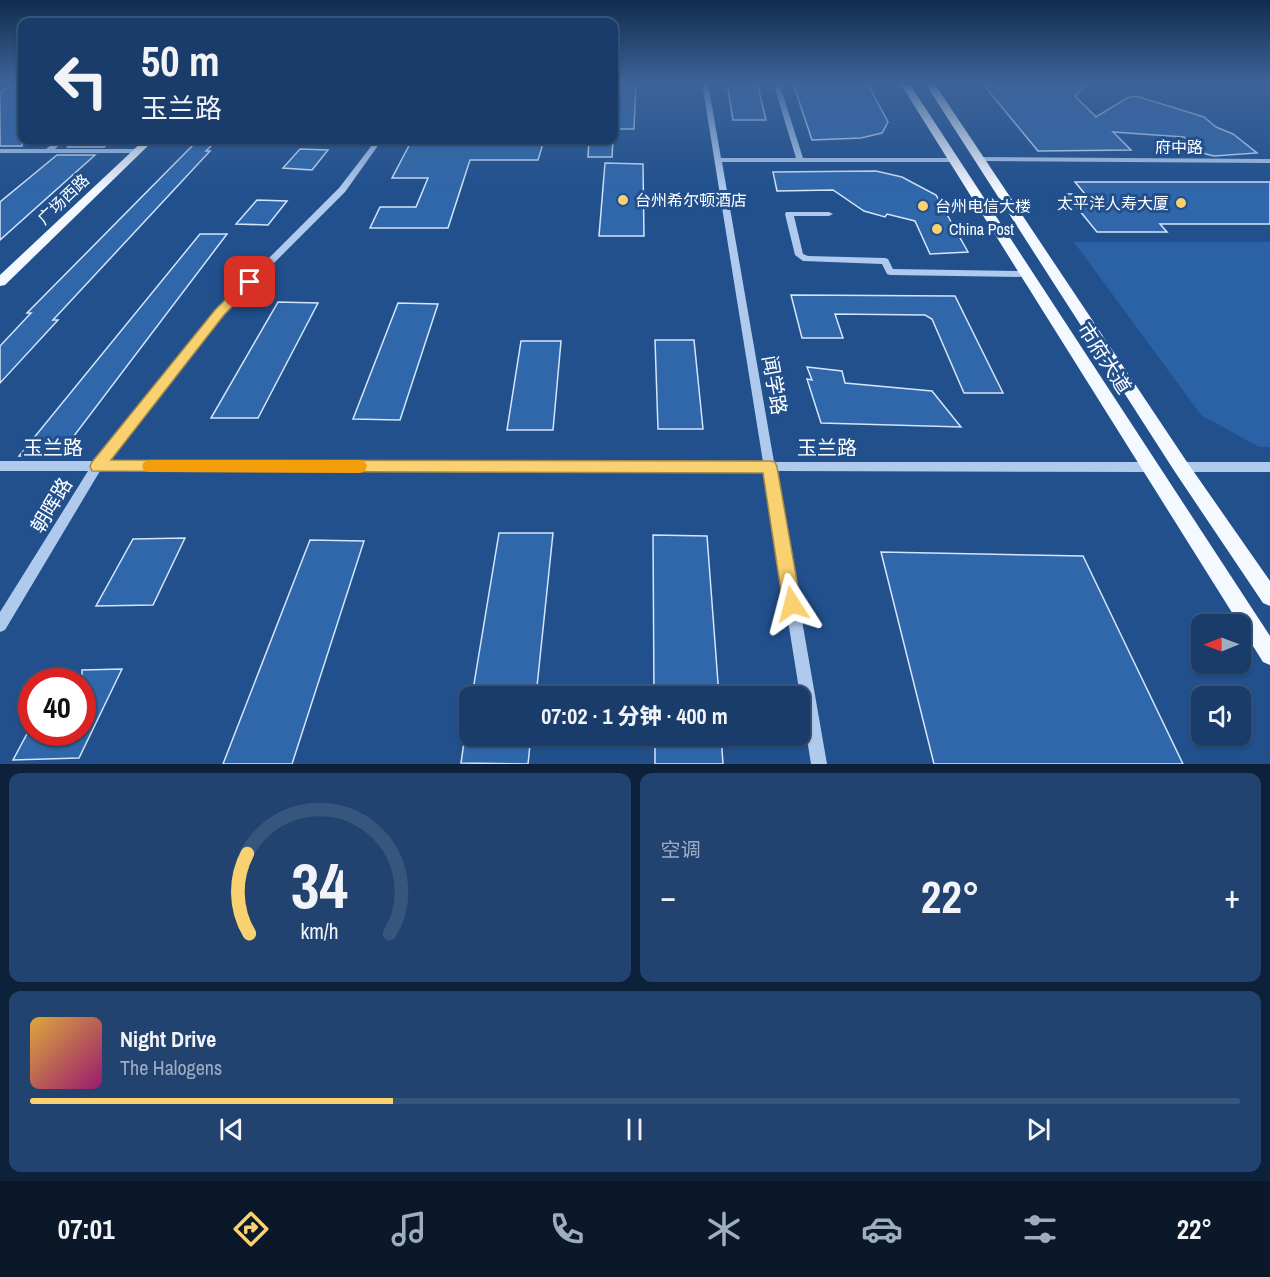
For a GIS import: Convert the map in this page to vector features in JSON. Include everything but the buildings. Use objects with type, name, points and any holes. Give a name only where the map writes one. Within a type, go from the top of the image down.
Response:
[{"type":"main road","name":"市府大道","points":[[926,119],[1270,656]]},
{"type":"main road","name":"市府大道","points":[[952,119],[1181,467],[1270,597]]},
{"type":"main road","name":"广场西路","points":[[0,282],[145,144]]},
{"type":"street","name":"闻学路","points":[[711,119],[819,764]]},
{"type":"street","points":[[787,119],[800,160]]},
{"type":"street","points":[[48,151],[57,144]]},
{"type":"street","name":"朝晖路","points":[[0,625],[97,466],[219,313],[342,190],[376,144]]},
{"type":"street","points":[[0,151],[137,151]]},
{"type":"street","points":[[717,159],[952,160]]},
{"type":"street","name":"府中路","points":[[979,159],[1270,161]]},
{"type":"street","points":[[829,214],[789,214],[799,255],[806,259],[885,261],[891,272],[1026,274]]},
{"type":"street","name":"玉兰路","points":[[0,466],[1149,467]]},
{"type":"street","points":[[1181,467],[1270,467]]},
{"type":"shaded area","points":[[1074,242],[1270,242],[1270,447],[1259,447],[1201,415]]},
{"type":"slow traffic","points":[[150,466],[360,466]]},
{"type":"place","name":"台州希尔顿酒店","points":[[623,200]]},
{"type":"place","name":"太平洋人寿大厦","points":[[1181,203]]},
{"type":"place","name":"台州电信大楼","points":[[923,206]]},
{"type":"place","name":"China Post","points":[[937,229]]},
{"type":"route","points":[[250,282],[219,313],[97,466],[770,467],[792,604]]}]
